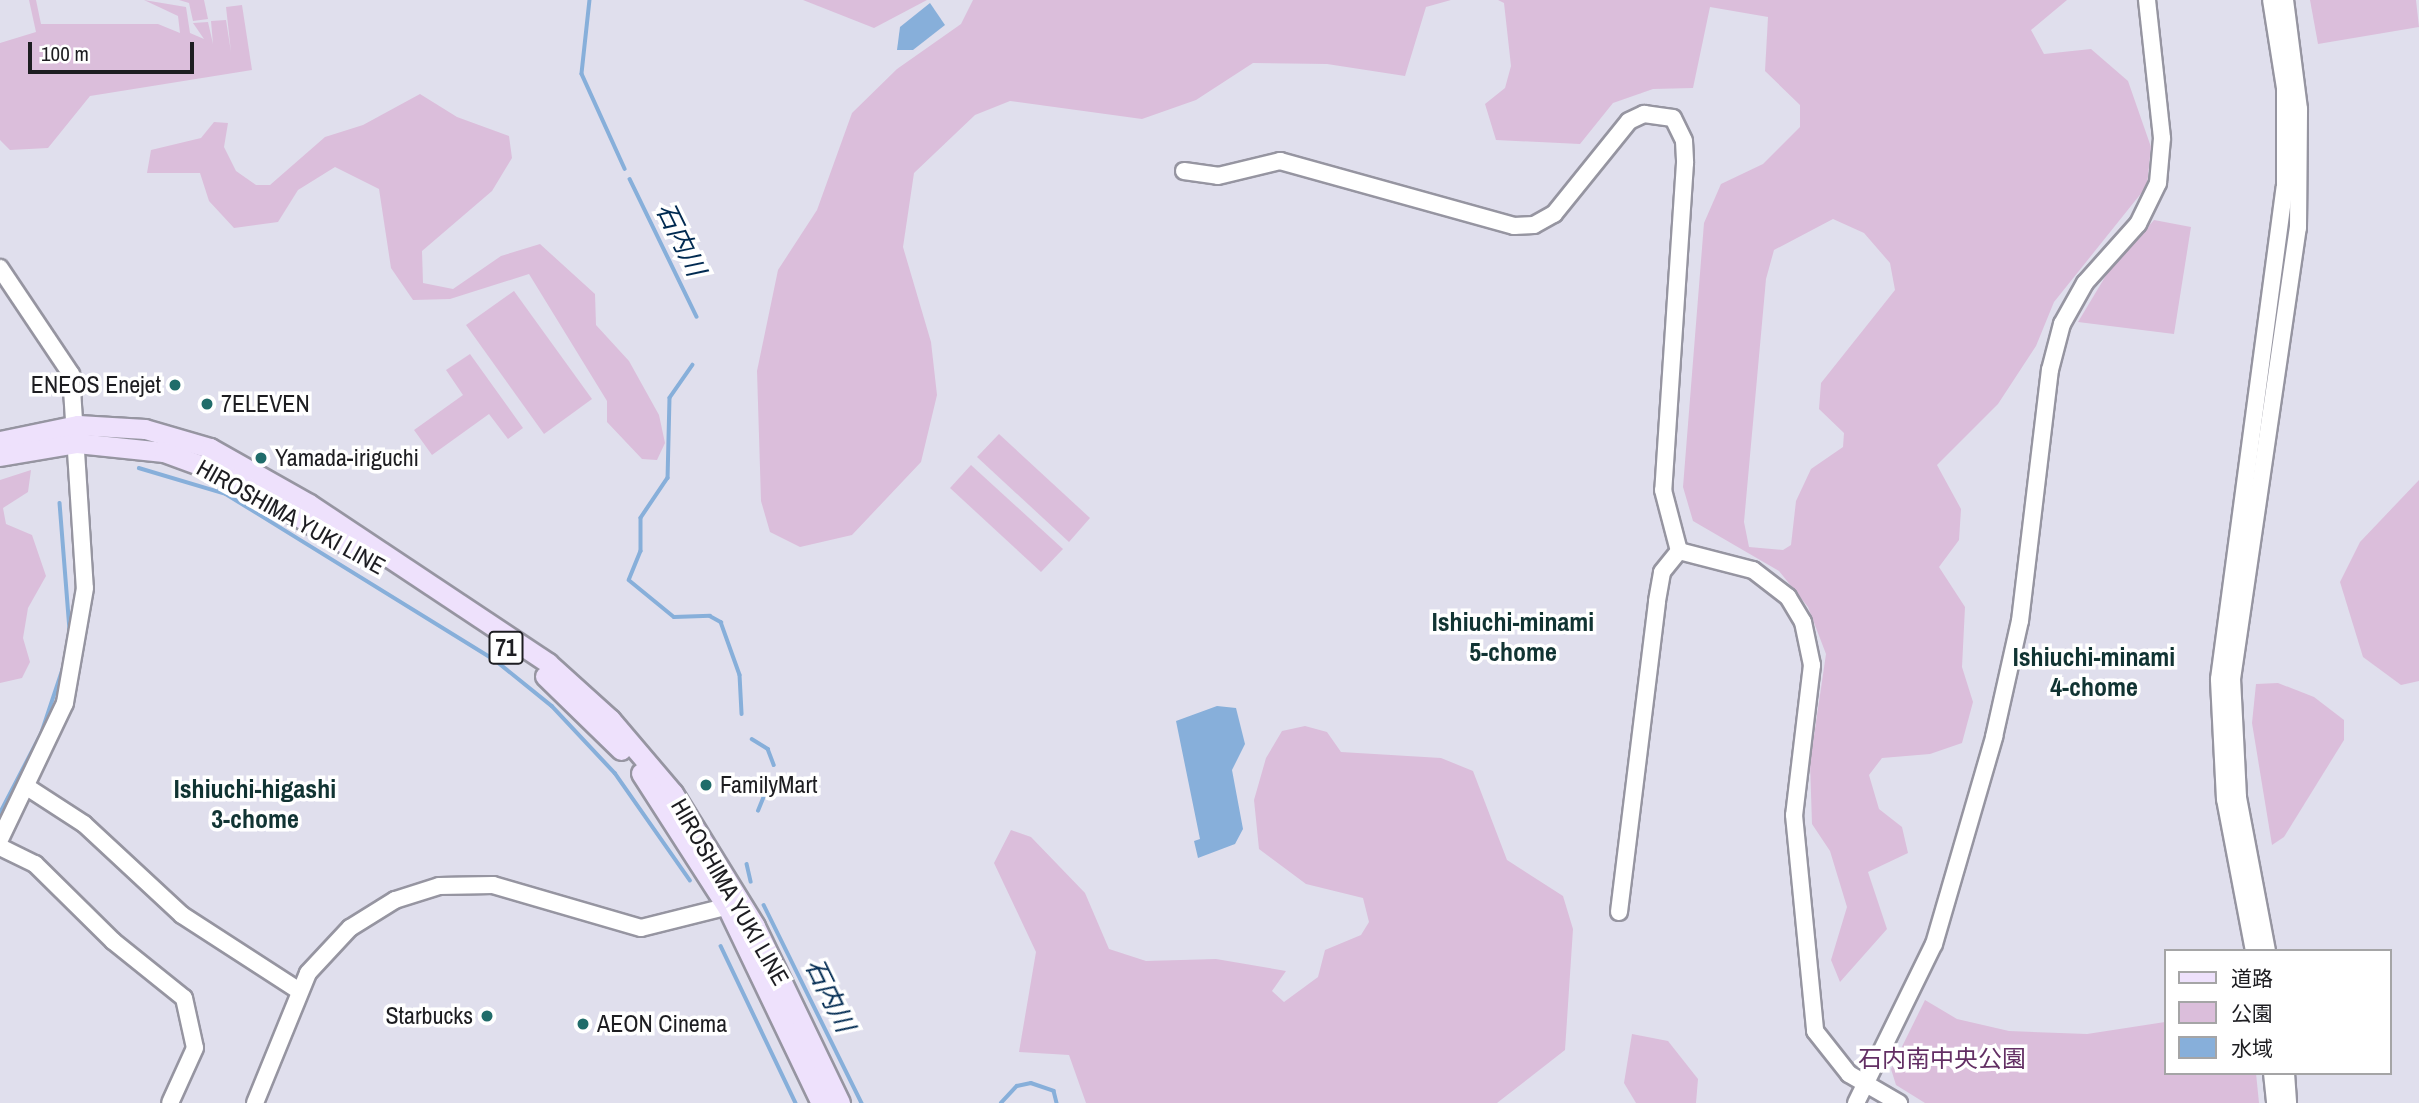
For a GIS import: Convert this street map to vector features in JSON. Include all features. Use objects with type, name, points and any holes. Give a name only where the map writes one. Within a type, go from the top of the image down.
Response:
[{"type":"main road","name":"HIROSHIMA YUKI LINE","points":[[0,441],[145,429],[228,456],[514,637],[591,699],[645,757],[734,904],[840,1103]]},
{"type":"main road","name":"HIROSHIMA YUKI LINE","points":[[0,456],[77,434]]},
{"type":"main road","name":"HIROSHIMA YUKI LINE","points":[[734,904],[821,1103]]},
{"type":"street","points":[[1856,1103],[1934,944],[1997,726],[2020,621],[2058,336],[2078,293],[2138,224],[2158,183],[2162,138],[2147,0]]},
{"type":"street","points":[[2254,949],[2225,799],[2219,679],[2285,187],[2285,88],[2271,0]]},
{"type":"street","points":[[2267,949],[2238,797],[2232,679],[2239,598],[2298,228],[2299,109],[2285,0]]},
{"type":"street","points":[[1185,171],[1218,176],[1280,161],[1514,226],[1534,225],[1555,214],[1629,121],[1644,114],[1673,118],[1684,141],[1685,163],[1663,490],[1679,551]]},
{"type":"street","points":[[0,268],[71,374],[77,434],[82,633],[65,703],[0,839]]},
{"type":"street","points":[[1679,551],[1766,577],[1788,597],[1808,637],[1811,673],[1794,815],[1813,1021],[1824,1050],[1865,1085],[1899,1103]]},
{"type":"street","points":[[1619,912],[1657,601],[1662,572],[1679,551]]},
{"type":"street","points":[[27,787],[84,824],[182,915],[298,990]]},
{"type":"street","points":[[0,847],[35,864],[113,941],[184,998],[195,1048],[170,1103]]},
{"type":"street","points":[[255,1103],[298,990],[320,956],[350,928],[395,900],[439,886],[520,889],[632,927],[669,925],[734,904]]},
{"type":"street","points":[[2272,1075],[2275,1103]]},
{"type":"street","points":[[2286,1075],[2288,1103]]},
{"type":"green space","points":[[29,0],[36,0],[41,24],[158,24],[180,33],[178,16],[144,0],[186,7],[190,33],[204,39],[193,23],[208,22],[213,44],[211,21],[226,20],[231,52],[226,7],[242,5],[252,70],[90,96],[48,148],[10,150],[0,140],[0,43],[36,32]]},
{"type":"green space","points":[[179,0],[204,0],[208,19],[193,21],[189,3]]},
{"type":"green space","points":[[803,0],[927,0],[874,28]]},
{"type":"green space","points":[[973,0],[1451,0],[1426,7],[1405,76],[1327,64],[1253,63],[1196,100],[1142,119],[1010,101],[975,115],[914,173],[903,247],[931,342],[937,395],[921,462],[852,535],[800,547],[770,532],[761,501],[757,371],[778,270],[817,210],[852,113],[897,69],[961,24]]},
{"type":"green space","points":[[1498,0],[2067,0],[2031,30],[2044,54],[2091,49],[2128,81],[2151,147],[2147,186],[2054,302],[2036,346],[1998,404],[1937,465],[1961,509],[1959,540],[1939,567],[1965,607],[1962,667],[1973,702],[1962,743],[1930,754],[1882,758],[1869,775],[1879,809],[1902,827],[1908,853],[1868,872],[1887,929],[1840,982],[1831,960],[1847,907],[1830,851],[1812,824],[1810,763],[1826,654],[1808,607],[1779,571],[1693,521],[1683,487],[1704,223],[1721,184],[1763,164],[1800,127],[1800,105],[1765,71],[1768,17],[1710,7],[1693,88],[1653,89],[1613,103],[1580,144],[1496,140],[1485,104],[1505,88],[1511,66],[1504,3]],"holes":[[[1833,219],[1864,233],[1890,263],[1895,290],[1821,383],[1819,409],[1844,433],[1843,447],[1811,469],[1796,501],[1791,545],[1783,550],[1749,547],[1744,522],[1766,279],[1774,250]]]},
{"type":"green space","points":[[2310,0],[2416,0],[2419,27],[2318,44]]},
{"type":"green space","points":[[420,94],[457,117],[509,136],[512,158],[492,191],[422,251],[423,283],[453,289],[501,256],[540,244],[595,294],[596,325],[629,361],[659,415],[665,443],[657,460],[642,459],[607,422],[607,401],[529,274],[450,299],[413,300],[391,268],[379,189],[335,167],[298,190],[278,222],[234,228],[209,201],[200,173],[147,173],[151,150],[201,138],[214,122],[228,123],[224,147],[236,171],[256,185],[270,185],[325,137],[363,125]]},
{"type":"green space","points":[[2154,220],[2191,227],[2174,334],[2078,322],[2108,272]]},
{"type":"green space","points":[[514,291],[592,399],[544,434],[466,325]]},
{"type":"green space","points":[[470,354],[523,428],[508,439],[489,414],[432,455],[414,430],[463,395],[446,370]]},
{"type":"green space","points":[[999,434],[1090,518],[1069,542],[977,457]]},
{"type":"green space","points":[[971,465],[1063,549],[1041,572],[950,488]]},
{"type":"green space","points":[[31,470],[28,492],[3,508],[6,524],[32,535],[46,576],[28,608],[23,638],[30,662],[22,678],[0,683],[0,480]]},
{"type":"green space","points":[[2419,480],[2419,681],[2401,685],[2363,657],[2340,582],[2360,542]]},
{"type":"green space","points":[[2278,683],[2314,697],[2344,720],[2344,740],[2284,837],[2272,845],[2252,723],[2256,684]]},
{"type":"green space","points":[[1305,726],[1327,732],[1341,752],[1441,758],[1473,771],[1507,860],[1563,896],[1573,929],[1565,1050],[1497,1103],[1086,1103],[1069,1055],[1019,1052],[1036,952],[994,863],[1011,830],[1031,837],[1085,893],[1109,949],[1146,961],[1216,959],[1286,971],[1272,991],[1284,1002],[1318,977],[1325,950],[1361,935],[1369,922],[1363,898],[1306,884],[1259,849],[1254,800],[1266,758],[1282,731]]},
{"type":"green space","name":"石内南中央公園","points":[[1925,1000],[1957,1019],[2009,1031],[2087,1034],[2164,1022],[2164,1075],[2256,1075],[2259,1103],[1925,1103],[1896,1085],[1891,1069]]},
{"type":"green space","points":[[1632,1034],[1668,1041],[1698,1079],[1696,1103],[1636,1103],[1624,1083]]},
{"type":"water","points":[[930,3],[945,25],[913,50],[897,50],[900,27]]},
{"type":"water","points":[[1217,706],[1236,708],[1245,744],[1232,770],[1243,829],[1235,844],[1198,858],[1194,841],[1200,839],[1176,721]]},
{"type":"waterway","name":"石内川","points":[[590,0],[582,74],[625,169]]},
{"type":"waterway","name":"石内川","points":[[630,179],[697,317]]},
{"type":"waterway","name":"石内川","points":[[693,365],[670,398],[668,478],[641,518],[641,551],[629,580],[674,617],[710,616],[721,622],[740,675],[742,714]]},
{"type":"waterway","points":[[139,468],[226,494],[495,660],[552,706],[615,773],[690,880]]},
{"type":"waterway","points":[[60,503],[70,629]]},
{"type":"waterway","points":[[0,813],[41,734],[64,665]]},
{"type":"waterway","name":"石内川","points":[[752,739],[768,749],[774,765]]},
{"type":"waterway","name":"石内川","points":[[758,811],[769,784]]},
{"type":"waterway","name":"石内川","points":[[747,864],[751,882]]},
{"type":"waterway","name":"石内川","points":[[764,905],[862,1103]]},
{"type":"waterway","points":[[721,946],[796,1103]]},
{"type":"waterway","name":"石内川","points":[[1001,1103],[1017,1086],[1031,1083],[1054,1091],[1057,1103]]},
{"type":"place","name":"ENEOS Enejet","points":[[175,385]]},
{"type":"place","name":"7ELEVEN","points":[[207,404]]},
{"type":"place","name":"Yamada-iriguchi","points":[[261,458]]},
{"type":"place","name":"FamilyMart","points":[[706,785]]},
{"type":"place","name":"Starbucks","points":[[487,1016]]},
{"type":"place","name":"AEON Cinema","points":[[583,1024]]},
{"type":"district","name":"Ishiuchi-minami 5-chome","points":[[1513,637]]},
{"type":"district","name":"Ishiuchi-minami 4-chome","points":[[2094,672]]},
{"type":"district","name":"Ishiuchi-higashi 3-chome","points":[[255,804]]}]
